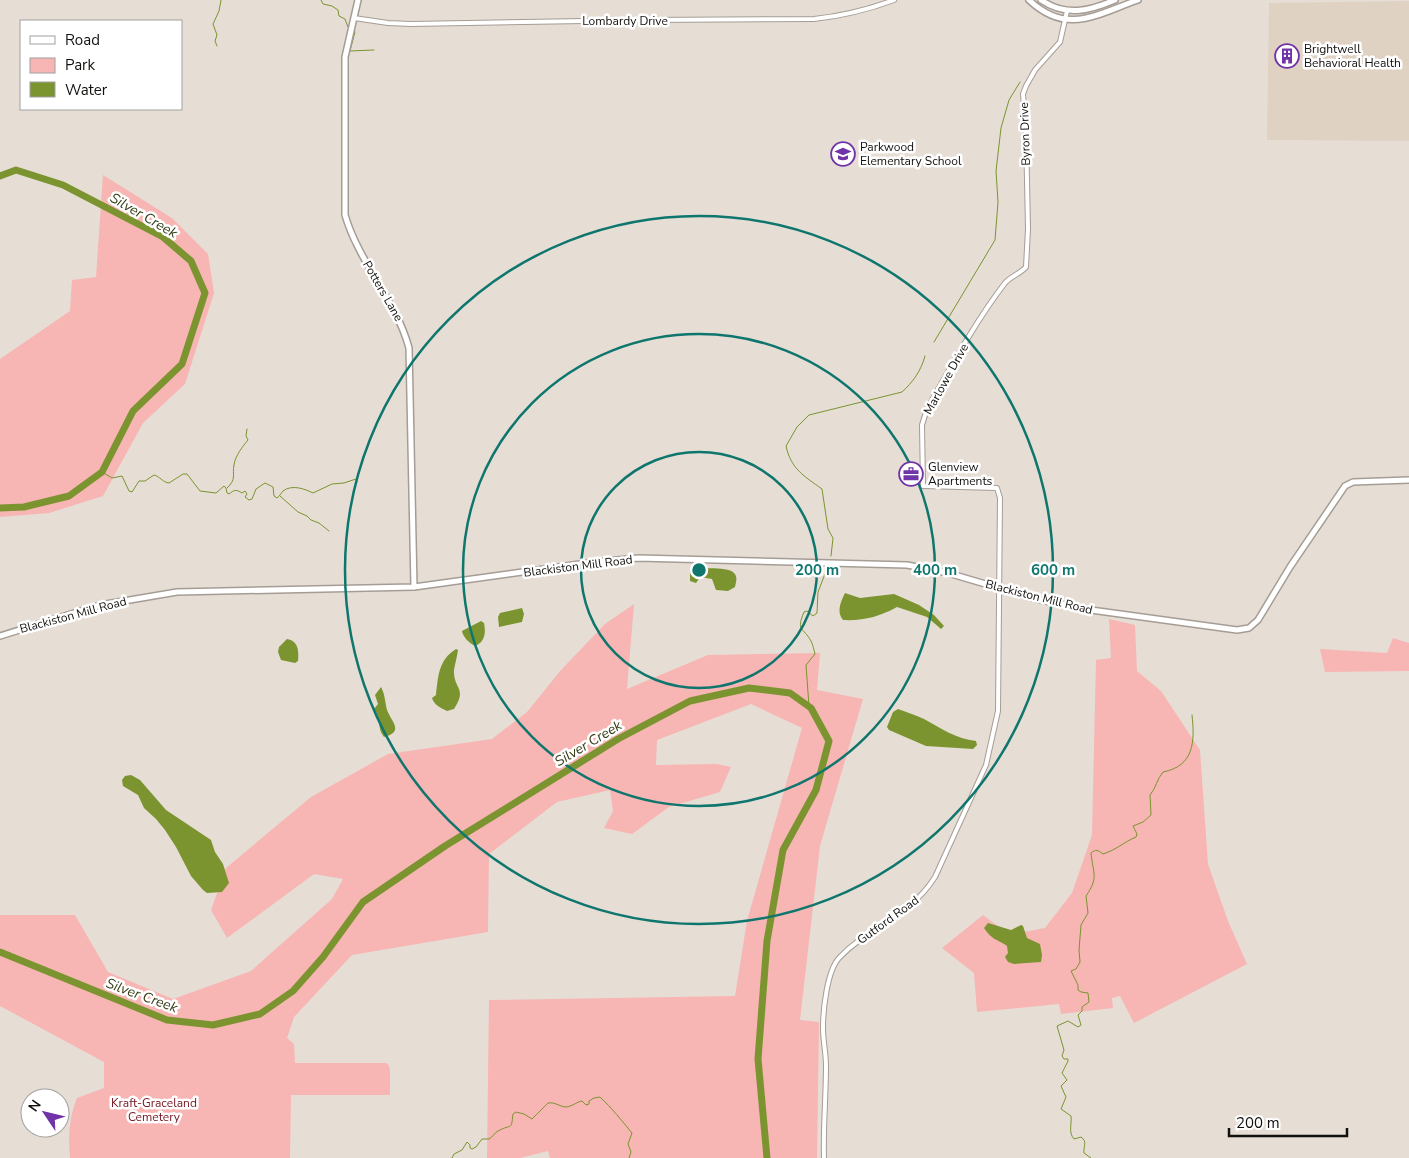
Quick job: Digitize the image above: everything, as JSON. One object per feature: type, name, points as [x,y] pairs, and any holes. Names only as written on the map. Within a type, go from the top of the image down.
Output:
[{"type":"main road","name":"Potters Lane","points":[[358,0],[345,57],[345,216],[352,236],[403,327],[409,348],[414,587]]},
{"type":"main road","points":[[1029,0],[1048,15],[1080,20],[1095,17],[1138,0]]},
{"type":"main road","points":[[1041,0],[1067,11],[1079,12],[1115,0]]},
{"type":"main road","name":"Blackiston Mill Road","points":[[0,636],[100,605],[177,592],[414,587],[587,562],[647,558],[907,565],[948,573],[1036,599],[1092,610],[1219,629],[1245,630],[1254,625],[1258,620],[1290,567],[1346,486],[1353,482],[1409,480]]},
{"type":"street","name":"Lombardy Drive","points":[[354,18],[403,24],[814,19],[860,12],[894,0]]},
{"type":"street","name":"Byron Drive","points":[[1024,269],[1026,267],[1028,229],[1026,132],[1023,94],[1035,70],[1060,42],[1067,11]]},
{"type":"street","name":"Marlowe Drive","points":[[999,588],[1000,498],[997,488],[923,486],[922,425],[927,409],[980,321],[1006,282],[1013,275],[1024,269]]},
{"type":"street","name":"Gutford Road","points":[[824,1158],[826,1065],[823,1028],[825,1002],[833,968],[837,959],[849,949],[902,913],[922,896],[935,878],[986,765],[998,710],[999,588]]},
{"type":"shaded area","points":[[1409,1],[1409,141],[1267,140],[1269,3]]},
{"type":"green space","points":[[103,175],[172,218],[208,254],[214,293],[185,384],[143,423],[103,496],[49,513],[0,517],[0,359],[70,311],[72,280],[96,277]]},
{"type":"green space","name":"Kraft-Graceland Cemetery","points":[[634,604],[627,689],[708,655],[820,653],[817,690],[863,699],[820,846],[800,1020],[819,1022],[817,1158],[550,1158],[548,1151],[520,1158],[487,1158],[489,1000],[735,996],[747,921],[802,728],[751,704],[657,740],[656,765],[717,764],[731,767],[720,792],[669,807],[632,834],[604,828],[613,811],[610,790],[557,802],[489,854],[488,932],[352,955],[294,1017],[287,1038],[294,1044],[295,1063],[388,1064],[390,1069],[390,1095],[291,1095],[290,1158],[70,1158],[70,1128],[74,1105],[77,1098],[104,1088],[104,1062],[0,1006],[0,915],[75,915],[108,972],[173,999],[251,971],[332,899],[343,879],[314,874],[227,938],[211,910],[226,868],[311,797],[388,754],[492,739],[527,712],[561,670],[605,624]]},
{"type":"green space","points":[[1109,619],[1135,625],[1137,671],[1161,691],[1200,750],[1208,864],[1228,921],[1247,964],[1134,1023],[1120,996],[1112,998],[1113,1008],[1061,1014],[1059,1004],[977,1012],[974,973],[942,948],[983,915],[999,926],[1012,931],[1018,932],[1045,928],[1072,893],[1092,835],[1096,660],[1111,658]]},
{"type":"green space","points":[[1393,638],[1409,643],[1409,671],[1325,672],[1320,649],[1387,653]]},
{"type":"water","points":[[706,568],[730,571],[736,576],[735,587],[728,591],[716,590],[712,579],[700,577],[696,583],[690,581],[690,569]]},
{"type":"water","points":[[845,593],[860,598],[894,594],[919,605],[934,615],[944,626],[941,629],[927,617],[897,607],[871,618],[843,620],[840,610]]},
{"type":"water","points":[[522,608],[524,614],[522,622],[499,627],[498,617],[500,613]]},
{"type":"water","points":[[481,621],[484,623],[484,637],[475,646],[467,640],[462,631]]},
{"type":"water","points":[[287,639],[294,642],[297,647],[298,661],[295,663],[281,660],[278,652],[279,647]]},
{"type":"water","points":[[456,649],[458,650],[454,676],[460,697],[454,709],[447,711],[436,704],[432,698],[436,695],[438,676],[442,664],[450,653]]},
{"type":"water","points":[[381,687],[387,710],[395,726],[394,732],[384,737],[374,709],[378,704],[375,695]]},
{"type":"water","points":[[898,709],[921,718],[955,736],[976,741],[977,745],[973,749],[926,746],[889,730],[887,727],[893,712]]},
{"type":"water","points":[[131,775],[140,780],[166,810],[211,840],[215,852],[223,864],[229,883],[222,892],[207,893],[191,876],[165,830],[144,808],[138,795],[123,786],[122,780],[125,776]]},
{"type":"water","points":[[988,923],[1011,930],[1021,925],[1023,926],[1027,938],[1040,944],[1041,962],[1014,964],[1008,962],[1005,957],[1008,953],[1007,946],[987,932],[984,928]]},
{"type":"waterway","points":[[217,46],[215,41],[217,35],[213,24],[219,11],[221,0]]},
{"type":"waterway","points":[[321,0],[323,4],[338,10],[339,16],[345,19],[348,27]]},
{"type":"waterway","points":[[355,32],[350,51],[374,50]]},
{"type":"waterway","points":[[934,342],[995,240],[998,202],[996,171],[1001,128],[1009,100],[1020,82]]},
{"type":"waterway","name":"Silver Creek","points":[[0,176],[16,170],[63,185],[163,237],[191,261],[205,293],[182,364],[133,411],[102,472],[69,496],[24,507],[0,508]]},
{"type":"waterway","points":[[831,556],[833,538],[828,529],[822,489],[799,471],[791,461],[786,446],[797,427],[809,415],[902,392],[916,376],[925,356]]},
{"type":"waterway","points":[[227,488],[233,479],[236,458],[248,440],[246,436],[247,429]]},
{"type":"waterway","points":[[102,472],[112,478],[122,476],[129,491],[132,492],[139,481],[145,481],[154,475],[169,483],[183,474],[187,474],[200,491],[216,493],[224,486],[229,494],[235,491],[242,493],[245,491],[247,494],[245,497],[249,500],[252,499],[256,489],[265,483],[273,487],[274,496],[277,498],[283,491],[290,488],[302,489],[313,493],[332,484],[356,479]]},
{"type":"waterway","points":[[280,496],[298,512],[319,523],[329,531]]},
{"type":"waterway","points":[[809,706],[806,665],[815,654],[811,641],[801,628],[801,623],[804,612],[807,611],[813,616],[817,613],[818,592],[825,574]]},
{"type":"waterway","name":"Silver Creek","points":[[0,952],[167,1020],[213,1025],[260,1014],[293,991],[323,957],[363,902],[445,846],[618,739],[690,701],[749,688],[790,693],[811,708],[829,741],[816,790],[783,850],[767,941],[758,1059],[767,1158]]},
{"type":"waterway","points":[[1091,1158],[1084,1153],[1085,1142],[1083,1139],[1081,1137],[1074,1139],[1072,1136],[1071,1116],[1061,1109],[1066,1097],[1061,1086],[1067,1080],[1062,1073],[1068,1059],[1064,1059],[1062,1056],[1064,1050],[1057,1026],[1068,1021],[1078,1027],[1081,1025],[1078,1015],[1082,1011],[1082,1007],[1089,1002],[1088,993],[1078,990],[1078,985],[1071,971],[1076,969],[1080,962],[1081,925],[1088,913],[1086,896],[1094,880],[1091,853],[1097,850],[1103,854],[1136,837],[1137,834],[1133,826],[1143,822],[1151,815],[1150,795],[1161,775],[1163,772],[1181,764],[1187,758],[1192,743],[1192,715]]},
{"type":"waterway","points":[[452,1158],[454,1154],[462,1150],[467,1142],[472,1149],[482,1139],[489,1139],[498,1131],[510,1126],[513,1114],[516,1112],[532,1119],[548,1103],[565,1107],[582,1101],[586,1105],[594,1098],[600,1097],[632,1133],[628,1144],[631,1152],[629,1158]]},
{"type":"place","name":"Brightwell Behavioral Health","points":[[1287,56]]},
{"type":"place","name":"Parkwood Elementary School","points":[[843,154]]},
{"type":"place","name":"Glenview Apartments","points":[[911,474]]}]
